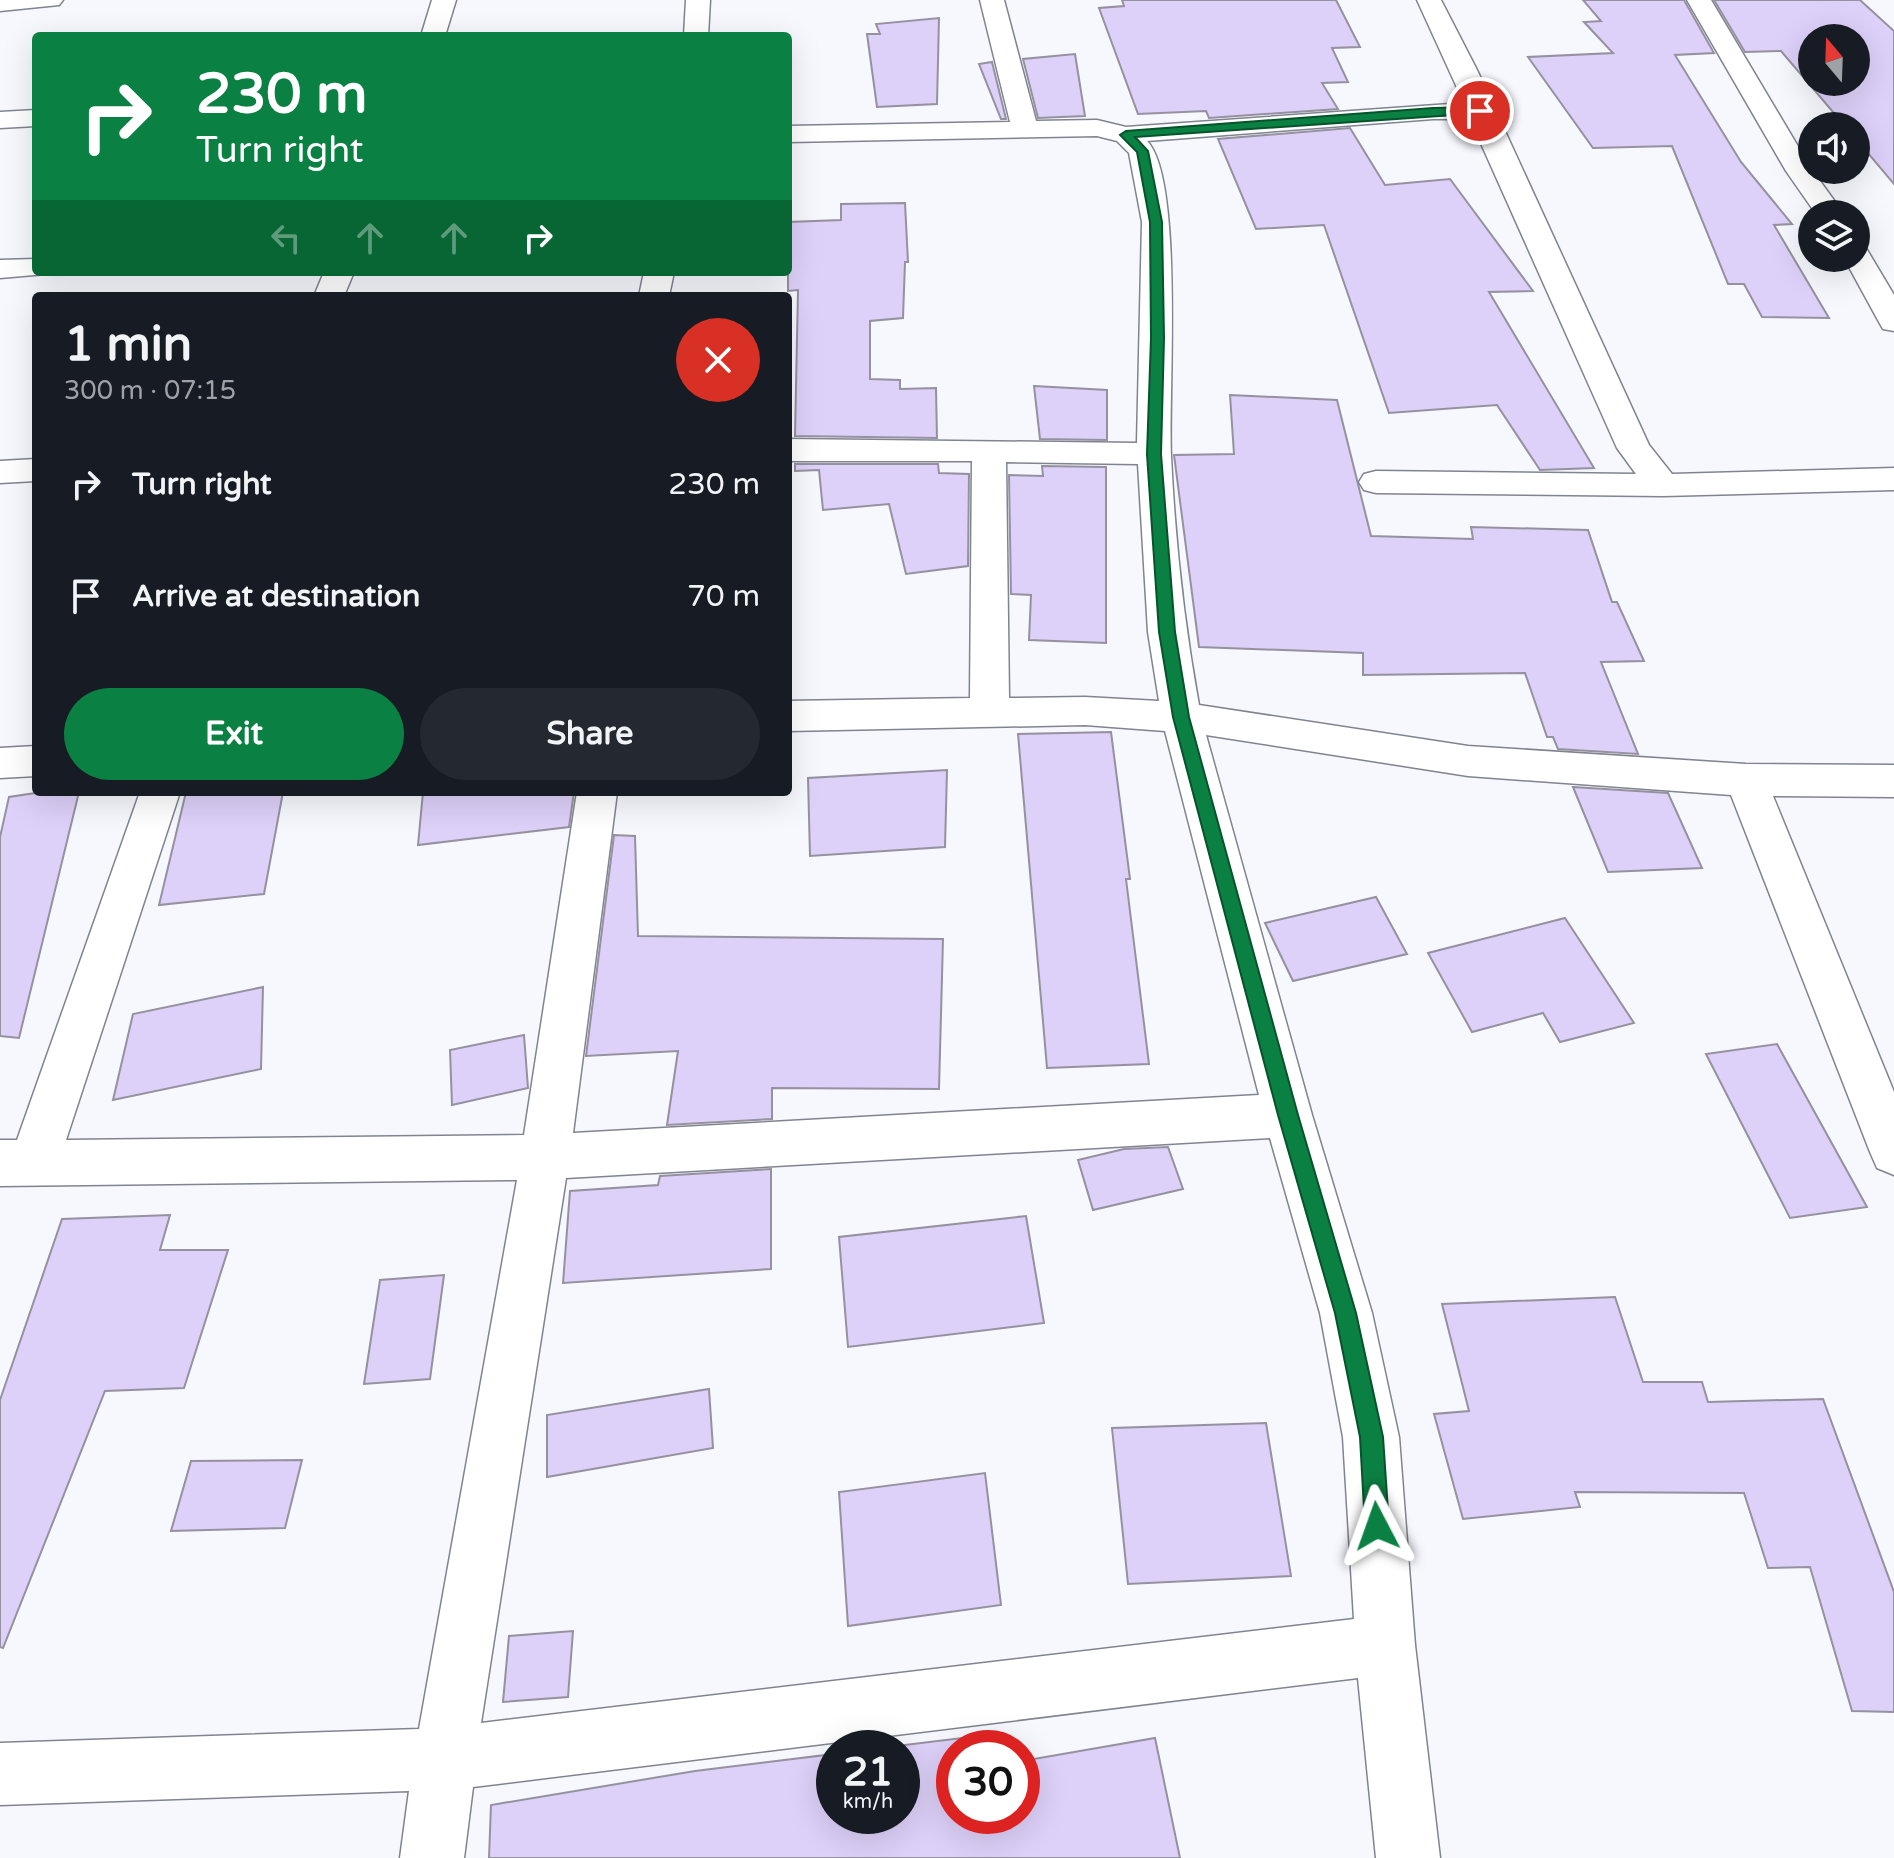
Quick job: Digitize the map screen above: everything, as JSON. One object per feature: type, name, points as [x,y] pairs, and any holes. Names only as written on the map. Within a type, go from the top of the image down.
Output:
[{"type":"street","points":[[0,4],[51,0]]},
{"type":"street","points":[[434,32],[444,0]]},
{"type":"street","points":[[696,32],[698,0]]},
{"type":"street","points":[[992,0],[1025,128]]},
{"type":"street","points":[[1429,0],[1464,70],[1634,448],[1663,485]]},
{"type":"street","points":[[1699,0],[1820,200]]},
{"type":"street","points":[[792,134],[1097,128],[1126,135],[1433,111],[1480,111]]},
{"type":"street","points":[[0,120],[32,118]]},
{"type":"street","points":[[1126,135],[1142,151],[1156,222],[1154,454],[1167,632],[1181,717],[1288,1115],[1346,1313],[1371,1437],[1385,1645],[1408,1858]]},
{"type":"street","points":[[0,269],[32,268]]},
{"type":"street","points":[[1866,272],[1894,322]]},
{"type":"street","points":[[792,450],[1154,454]]},
{"type":"street","points":[[989,451],[990,712]]},
{"type":"street","points":[[0,472],[32,470]]},
{"type":"street","points":[[1376,482],[1663,485],[1894,479]]},
{"type":"street","points":[[792,716],[920,711],[1085,711],[1181,717],[1468,761],[1746,780],[1894,781]]},
{"type":"street","points":[[0,763],[32,761]]},
{"type":"street","points":[[1746,780],[1894,1152]]},
{"type":"street","points":[[158,796],[17,1162],[546,1157],[1288,1115]]},
{"type":"street","points":[[432,1858],[444,1759],[495,1445],[546,1157],[596,796]]},
{"type":"street","points":[[0,1774],[444,1759],[1385,1645]]},
{"type":"building","points":[[1122,0],[1336,0],[1360,47],[1332,48],[1348,82],[1322,83],[1338,109],[1209,118],[1206,111],[1138,114],[1099,8],[1124,6]]},
{"type":"building","points":[[1583,0],[1684,0],[1714,53],[1675,55],[1741,162],[1792,224],[1774,225],[1798,266],[1798,272],[1802,272],[1829,318],[1762,317],[1744,284],[1728,284],[1672,146],[1593,148],[1528,57],[1613,53],[1584,22],[1601,21]]},
{"type":"building","points":[[1714,0],[1860,0],[1894,31],[1894,184],[1870,156],[1870,112],[1833,112],[1819,96],[1870,96],[1870,24],[1798,24],[1798,71],[1781,51],[1745,52]]},
{"type":"building","points":[[939,18],[937,104],[877,107],[867,34],[880,34],[876,24]]},
{"type":"building","points":[[1075,54],[1085,116],[1038,118],[1023,59]]},
{"type":"building","points":[[992,62],[1006,119],[1001,119],[979,64]]},
{"type":"building","points":[[1350,128],[1385,185],[1450,179],[1533,291],[1489,292],[1594,468],[1540,470],[1497,405],[1389,413],[1324,225],[1256,229],[1218,139]]},
{"type":"building","points":[[905,203],[908,262],[905,262],[903,318],[870,321],[870,379],[900,380],[900,389],[936,388],[937,438],[795,436],[798,290],[788,291],[788,276],[792,276],[792,222],[841,220],[841,204]]},
{"type":"building","points":[[1034,386],[1107,390],[1107,440],[1040,439]]},
{"type":"building","points":[[1230,395],[1337,400],[1371,536],[1473,539],[1471,527],[1588,530],[1612,602],[1617,602],[1644,661],[1601,662],[1638,754],[1558,749],[1553,737],[1547,737],[1525,673],[1363,675],[1363,653],[1199,647],[1174,455],[1234,454]]},
{"type":"building","points":[[795,464],[938,464],[939,473],[969,474],[968,566],[906,574],[889,504],[823,510],[819,470],[795,471]]},
{"type":"building","points":[[1042,466],[1106,467],[1106,643],[1029,640],[1031,595],[1011,594],[1009,475],[1043,476]]},
{"type":"building","points":[[1111,732],[1149,1064],[1047,1068],[1018,734]]},
{"type":"building","points":[[947,770],[945,847],[810,856],[808,778]]},
{"type":"building","points":[[1573,787],[1668,793],[1702,868],[1608,872]]},
{"type":"building","points":[[32,794],[32,796],[78,796],[19,1038],[0,1036],[0,837],[9,797]]},
{"type":"building","points":[[185,796],[282,796],[264,894],[159,905]]},
{"type":"building","points":[[423,796],[573,796],[569,827],[418,845]]},
{"type":"building","points":[[614,835],[635,836],[638,936],[943,939],[939,1089],[772,1088],[772,1119],[667,1125],[678,1051],[586,1056]]},
{"type":"building","points":[[1376,897],[1407,954],[1293,981],[1265,923]]},
{"type":"building","points":[[1565,918],[1634,1023],[1560,1042],[1543,1013],[1472,1032],[1428,953]]},
{"type":"building","points":[[263,987],[261,1069],[113,1100],[133,1014]]},
{"type":"building","points":[[524,1035],[528,1088],[452,1105],[450,1050]]},
{"type":"building","points":[[1777,1044],[1867,1207],[1790,1218],[1706,1054]]},
{"type":"building","points":[[1168,1147],[1183,1189],[1093,1210],[1078,1160],[1124,1149]]},
{"type":"building","points":[[771,1169],[771,1269],[563,1283],[570,1191],[658,1185],[660,1176]]},
{"type":"building","points":[[170,1215],[160,1250],[228,1250],[184,1388],[105,1391],[3,1648],[0,1647],[0,1400],[62,1219]]},
{"type":"building","points":[[1026,1216],[1044,1323],[848,1347],[839,1237]]},
{"type":"building","points":[[444,1275],[430,1379],[364,1384],[380,1280]]},
{"type":"building","points":[[1615,1297],[1643,1382],[1702,1382],[1708,1402],[1823,1399],[1894,1592],[1894,1712],[1852,1711],[1810,1567],[1768,1568],[1744,1493],[1575,1492],[1580,1507],[1463,1519],[1434,1414],[1469,1411],[1442,1304]]},
{"type":"building","points":[[709,1389],[713,1448],[547,1477],[547,1415]]},
{"type":"building","points":[[1266,1423],[1291,1576],[1128,1584],[1112,1428]]},
{"type":"building","points":[[302,1460],[285,1528],[171,1531],[191,1461]]},
{"type":"building","points":[[985,1473],[1001,1605],[848,1626],[839,1492]]},
{"type":"building","points":[[573,1631],[568,1697],[503,1702],[509,1636]]},
{"type":"building","points":[[1155,1738],[1180,1858],[489,1858],[491,1805],[695,1771],[816,1756],[816,1834],[920,1834],[920,1743],[936,1741],[936,1834],[1040,1834],[1040,1758]]},
{"type":"route","points":[[1377,1526],[1371,1437],[1346,1313],[1288,1115],[1181,717],[1167,632],[1154,454],[1156,222],[1142,151],[1126,135],[1433,111],[1480,111]]}]
